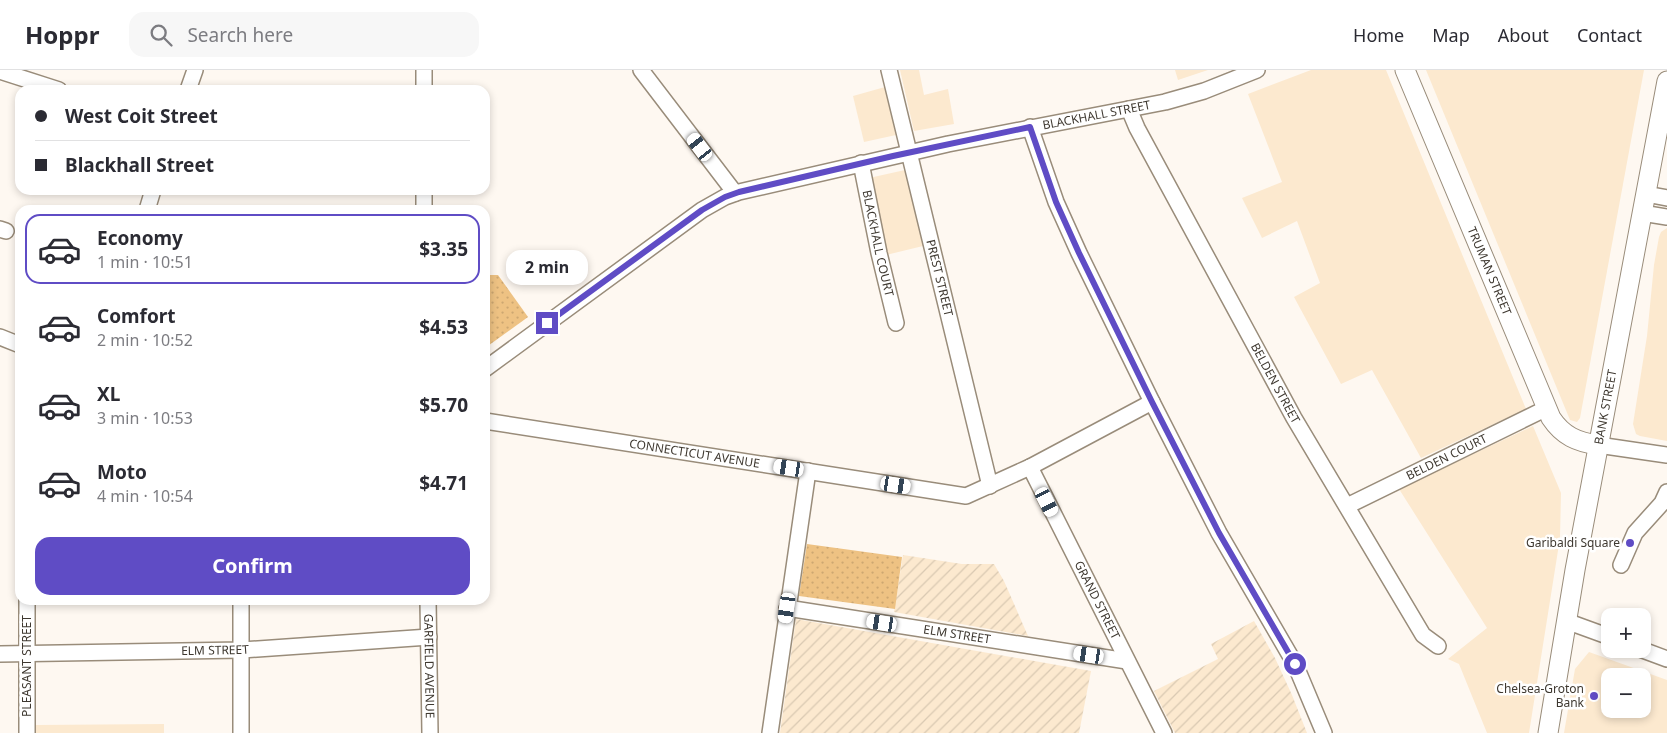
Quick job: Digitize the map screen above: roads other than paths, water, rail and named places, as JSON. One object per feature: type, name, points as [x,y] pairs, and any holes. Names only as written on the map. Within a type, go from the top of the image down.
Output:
[{"type":"main road","name":"TRUMAN STREET","points":[[1405,70],[1546,408],[1557,427],[1564,434],[1581,442],[1598,445]]},
{"type":"main road","name":"BANK STREET","points":[[1548,733],[1598,445],[1667,81]]},
{"type":"street","points":[[190,85],[194,70]]},
{"type":"street","points":[[424,70],[424,85]]},
{"type":"street","points":[[641,70],[735,193]]},
{"type":"street","name":"PREST STREET","points":[[889,70],[990,486]]},
{"type":"street","name":"BLACKHALL STREET","points":[[490,365],[702,210],[735,193],[909,152],[1186,97],[1257,70]]},
{"type":"street","points":[[0,72],[43,85]]},
{"type":"street","name":"BELDEN STREET","points":[[1129,109],[1137,128],[1294,418],[1423,634],[1438,646]]},
{"type":"street","points":[[1030,127],[1056,202],[1079,253],[1219,533],[1295,664],[1324,733]]},
{"type":"street","name":"BLACKHALL COURT","points":[[861,163],[896,324]]},
{"type":"street","points":[[1646,194],[1667,198]]},
{"type":"street","points":[[1642,212],[1667,217]]},
{"type":"street","points":[[0,337],[15,343]]},
{"type":"street","name":"CONNECTICUT AVENUE","points":[[490,422],[966,496],[1030,467],[1152,402]]},
{"type":"street","name":"BELDEN COURT","points":[[1347,506],[1546,408]]},
{"type":"street","points":[[1598,445],[1667,455]]},
{"type":"street","name":"GRAND STREET","points":[[1030,467],[1164,733]]},
{"type":"street","points":[[770,733],[808,471]]},
{"type":"street","points":[[1621,565],[1635,534],[1662,503],[1667,492]]},
{"type":"street","name":"PLEASANT STREET","points":[[27,605],[27,733]]},
{"type":"street","points":[[241,605],[241,733]]},
{"type":"street","name":"GARFIELD AVENUE","points":[[428,605],[430,733]]},
{"type":"street","name":"ELM STREET","points":[[787,608],[1127,661]]},
{"type":"street","points":[[1566,621],[1601,634]]},
{"type":"street","name":"ELM STREET","points":[[0,654],[242,650],[429,636]]},
{"type":"street","points":[[1651,653],[1667,659]]},
{"type":"place","name":"Garibaldi Square","points":[[1630,543]]},
{"type":"place","name":"Chelsea-Groton Bank","points":[[1594,696]]}]
